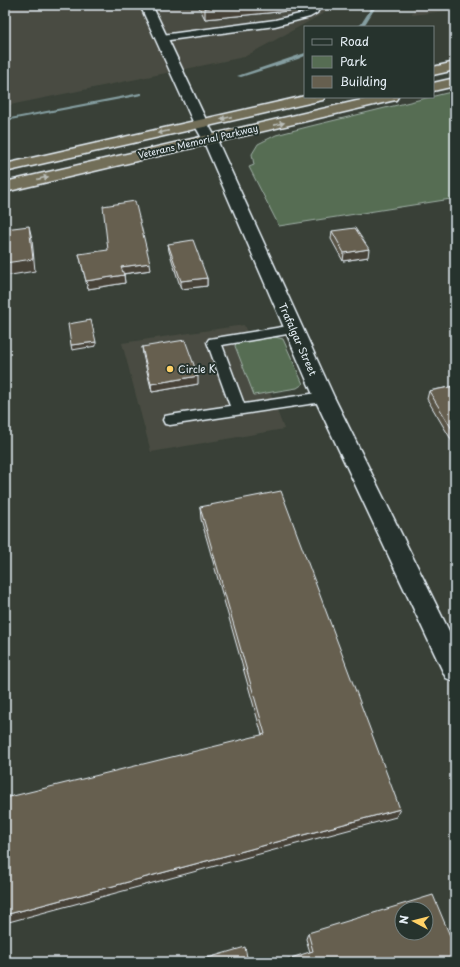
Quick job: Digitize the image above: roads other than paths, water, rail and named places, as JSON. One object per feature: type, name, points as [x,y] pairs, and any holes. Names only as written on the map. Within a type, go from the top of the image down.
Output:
[{"type":"highway","points":[[434,71],[455,66]]},
{"type":"highway","points":[[434,87],[455,82]]},
{"type":"highway","name":"Veterans Memorial Parkway","points":[[5,187],[205,132],[315,98]]},
{"type":"highway","name":"Veterans Memorial Parkway","points":[[5,168],[387,98]]},
{"type":"main road","name":"Trafalgar Street","points":[[146,5],[205,132],[324,397],[455,670]]},
{"type":"lane","points":[[162,38],[275,23],[304,16],[314,11],[317,5]]},
{"type":"lane","points":[[239,410],[214,342],[294,329]]},
{"type":"lane","points":[[170,420],[324,397]]},
{"type":"waterway","points":[[361,26],[375,5]]},
{"type":"waterway","points":[[239,76],[304,54]]},
{"type":"waterway","points":[[5,120],[140,94]]},
{"type":"place","name":"Circle K","points":[[170,369]]}]
